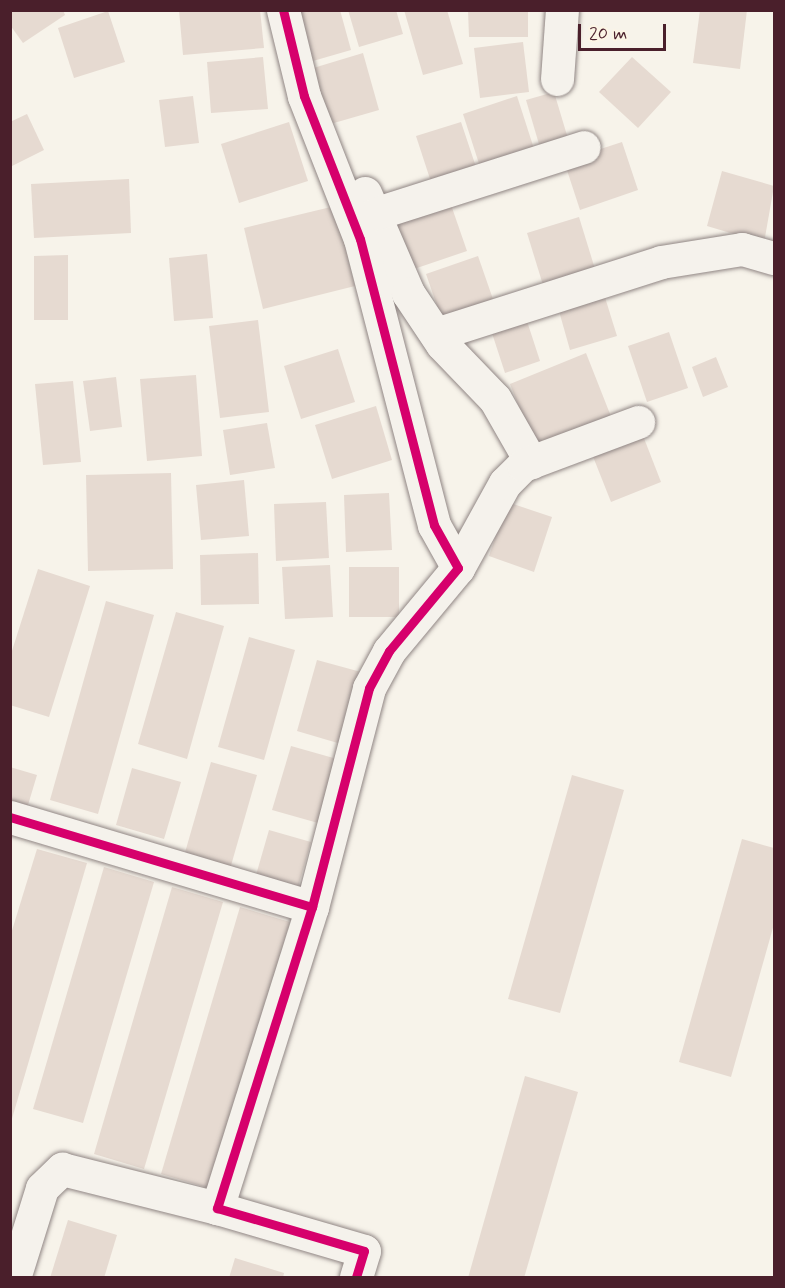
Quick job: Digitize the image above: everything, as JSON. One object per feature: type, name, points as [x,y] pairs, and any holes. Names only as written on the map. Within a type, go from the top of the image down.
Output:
[{"type":"street","points":[[283,10],[304,96],[360,239],[434,525],[458,568]]},
{"type":"street","points":[[557,79],[562,10]]},
{"type":"street","points":[[321,140],[349,157],[408,293],[436,334],[495,399],[531,462]]},
{"type":"street","points":[[374,214],[584,147]]},
{"type":"street","points":[[436,334],[661,262],[742,249],[774,258]]},
{"type":"street","points":[[217,1208],[312,907],[369,688],[389,651],[458,568],[505,483],[531,462],[638,422]]},
{"type":"street","points":[[10,817],[312,907]]},
{"type":"street","points":[[14,1278],[42,1188],[62,1169],[217,1208],[364,1251],[356,1278]]},
{"type":"building","points":[[10,10],[63,10],[65,15],[23,43],[10,25]]},
{"type":"building","points":[[179,10],[260,10],[264,48],[183,55]]},
{"type":"building","points":[[291,10],[340,10],[351,50],[306,63]]},
{"type":"building","points":[[348,10],[396,10],[403,34],[359,47]]},
{"type":"building","points":[[404,10],[447,10],[463,64],[423,75]]},
{"type":"building","points":[[468,10],[528,10],[528,37],[469,37]]},
{"type":"building","points":[[700,10],[747,10],[740,69],[693,63]]},
{"type":"building","points":[[108,11],[125,62],[74,78],[58,28]]},
{"type":"building","points":[[523,42],[529,92],[480,98],[474,48]]},
{"type":"building","points":[[363,53],[379,110],[327,125],[310,69]]},
{"type":"building","points":[[263,57],[268,109],[211,113],[207,62]]},
{"type":"building","points":[[632,57],[671,92],[638,128],[599,92]]},
{"type":"building","points":[[554,92],[569,142],[541,151],[526,100]]},
{"type":"building","points":[[193,96],[199,143],[165,147],[159,100]]},
{"type":"building","points":[[517,96],[536,155],[482,173],[463,114]]},
{"type":"building","points":[[27,114],[44,150],[10,167],[10,122]]},
{"type":"building","points":[[289,122],[308,181],[239,203],[221,144]]},
{"type":"building","points":[[461,122],[477,170],[432,185],[416,136]]},
{"type":"building","points":[[622,142],[638,190],[580,210],[564,161]]},
{"type":"building","points":[[722,171],[774,186],[764,243],[707,226]]},
{"type":"building","points":[[129,179],[131,233],[34,238],[31,184]]},
{"type":"building","points":[[449,199],[467,251],[411,270],[393,218]]},
{"type":"building","points":[[335,206],[355,286],[263,309],[244,228]]},
{"type":"building","points":[[579,217],[595,269],[543,285],[527,233]]},
{"type":"building","points":[[207,254],[213,318],[174,321],[169,258]]},
{"type":"building","points":[[68,255],[68,320],[34,320],[34,256]]},
{"type":"building","points":[[478,256],[495,305],[443,323],[426,274]]},
{"type":"building","points":[[603,291],[617,336],[570,350],[557,304]]},
{"type":"building","points":[[525,315],[540,361],[505,373],[490,327]]},
{"type":"building","points":[[258,320],[269,412],[220,418],[209,326]]},
{"type":"building","points":[[669,332],[688,388],[647,402],[628,346]]},
{"type":"building","points":[[338,349],[355,402],[301,419],[284,366]]},
{"type":"building","points":[[586,353],[612,419],[536,450],[510,384]]},
{"type":"building","points":[[716,357],[728,387],[703,397],[692,367]]},
{"type":"building","points":[[196,375],[202,456],[147,461],[140,379]]},
{"type":"building","points":[[116,377],[122,427],[90,431],[83,381]]},
{"type":"building","points":[[73,381],[81,462],[43,465],[35,384]]},
{"type":"building","points":[[376,406],[392,460],[332,479],[315,425]]},
{"type":"building","points":[[267,423],[275,468],[230,475],[223,430]]},
{"type":"building","points":[[640,428],[661,482],[611,502],[590,449]]},
{"type":"building","points":[[171,473],[173,569],[88,571],[86,475]]},
{"type":"building","points":[[244,480],[249,536],[201,540],[196,485]]},
{"type":"building","points":[[389,493],[392,550],[346,552],[344,495]]},
{"type":"building","points":[[326,502],[329,558],[276,561],[274,504]]},
{"type":"building","points":[[507,502],[552,517],[534,572],[489,556]]},
{"type":"building","points":[[258,553],[259,604],[201,605],[200,555]]},
{"type":"building","points":[[330,565],[333,617],[285,619],[282,567]]},
{"type":"building","points":[[349,567],[399,567],[399,617],[349,617]]},
{"type":"building","points":[[38,569],[90,586],[49,717],[10,705],[10,657]]},
{"type":"building","points":[[106,601],[154,615],[98,814],[50,800]]},
{"type":"building","points":[[176,612],[224,626],[187,759],[138,744]]},
{"type":"building","points":[[249,637],[295,650],[264,760],[218,747]]},
{"type":"building","points":[[317,660],[361,672],[341,744],[297,731]]},
{"type":"building","points":[[291,746],[337,759],[318,823],[272,810]]},
{"type":"building","points":[[211,762],[257,775],[228,876],[182,863]]},
{"type":"building","points":[[10,767],[37,775],[25,815],[10,810]]},
{"type":"building","points":[[132,768],[181,782],[164,839],[116,825]]},
{"type":"building","points":[[572,775],[624,790],[560,1013],[508,999]]},
{"type":"building","points":[[269,830],[311,842],[296,894],[254,882]]},
{"type":"building","points":[[742,839],[774,848],[774,924],[731,1077],[679,1062]]},
{"type":"building","points":[[37,849],[87,863],[11,1122],[10,937]]},
{"type":"building","points":[[104,867],[154,882],[83,1123],[33,1109]]},
{"type":"building","points":[[172,887],[223,902],[144,1169],[94,1154]]},
{"type":"building","points":[[240,907],[290,922],[212,1189],[161,1174]]},
{"type":"building","points":[[525,1076],[578,1092],[524,1278],[468,1278]]},
{"type":"building","points":[[68,1220],[117,1235],[104,1278],[50,1278]]},
{"type":"building","points":[[235,1258],[284,1273],[283,1278],[229,1278]]},
{"type":"cycle path","points":[[10,817],[312,907],[369,688],[389,651],[458,568],[434,525],[360,239],[304,96],[283,10]]},
{"type":"cycle path","points":[[312,907],[217,1208],[364,1251],[356,1278]]}]
